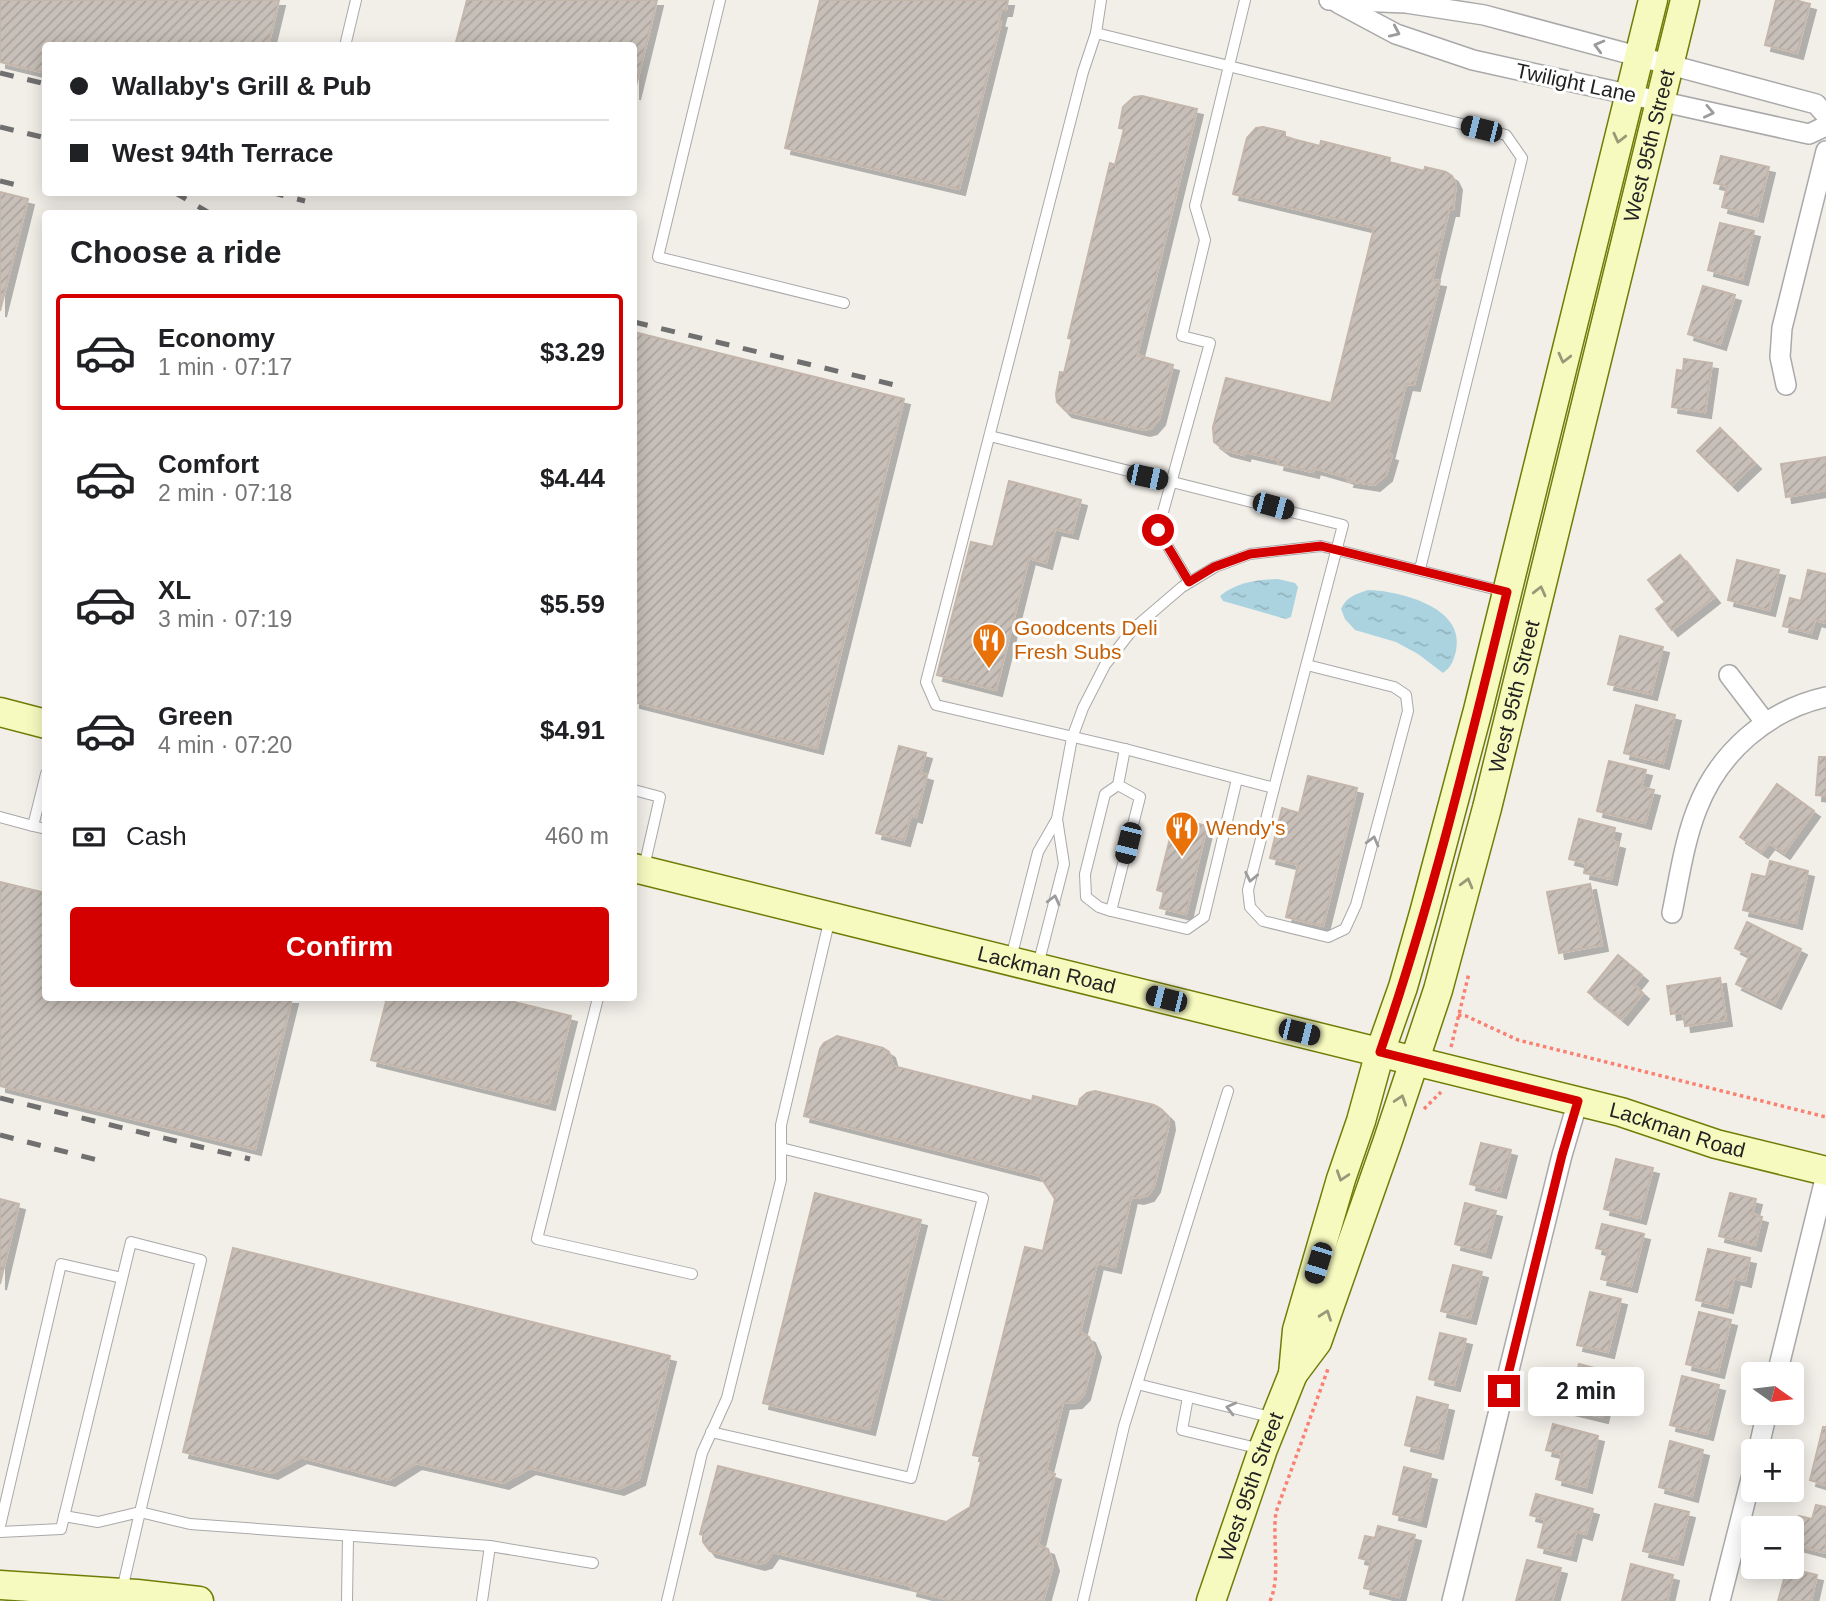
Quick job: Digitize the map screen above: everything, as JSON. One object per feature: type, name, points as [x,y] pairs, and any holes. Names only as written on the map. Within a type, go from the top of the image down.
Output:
[{"type":"main road","name":"West 95th Street","points":[[1293,1374],[1297,1330],[1424,913],[1507,592],[1653,0]]},
{"type":"main road","name":"West 95th Street","points":[[1211,1601],[1262,1449],[1293,1374],[1317,1342],[1437,990],[1487,808],[1685,0]]},
{"type":"main road","points":[[0,712],[42,723]]},
{"type":"main road","name":"Lackman Road","points":[[638,869],[1621,1112],[1716,1144],[1826,1173]]},
{"type":"main road","points":[[0,1585],[199,1601]]},
{"type":"street","name":"Twilight Lane","points":[[1331,1],[1406,3],[1484,15],[1816,104],[1826,115]]},
{"type":"street","name":"Twilight Lane","points":[[1331,1],[1396,34],[1473,60],[1810,134],[1826,126]]},
{"type":"street","points":[[1786,385],[1780,358],[1782,328],[1826,150]]},
{"type":"street","points":[[1729,676],[1765,722]]},
{"type":"street","points":[[1672,913],[1689,835],[1698,807],[1714,777],[1732,752],[1765,722],[1790,708],[1826,697]]},
{"type":"street","points":[[1452,1601],[1562,1155],[1578,1101]]},
{"type":"street","points":[[1780,1362],[1826,1173]]},
{"type":"street","points":[[1720,1601],[1745,1502]]},
{"type":"lane","points":[[346,42],[356,0]]},
{"type":"lane","points":[[720,0],[658,257],[844,303]]},
{"type":"lane","points":[[1101,0],[1096,33],[1083,72],[926,682],[936,705],[1125,749],[1274,788]]},
{"type":"lane","points":[[1189,582],[1158,530],[1210,342],[1182,336],[1205,240],[1195,206],[1245,0]]},
{"type":"lane","points":[[1096,33],[1506,135],[1522,158],[1420,569]]},
{"type":"lane","points":[[990,436],[1343,525],[1248,890],[1250,907],[1263,921],[1328,937],[1345,929],[1356,905],[1408,711],[1406,695],[1394,687],[1307,665]]},
{"type":"lane","points":[[1038,967],[1063,864],[1057,819],[1072,738],[1083,708],[1105,665],[1133,629],[1189,582],[1214,567],[1250,554],[1321,546],[1507,592]]},
{"type":"lane","points":[[1125,749],[1118,785],[1105,794],[1085,874],[1086,897],[1099,907],[1111,911],[1187,929],[1203,917],[1237,779]]},
{"type":"lane","points":[[1111,911],[1140,797],[1118,785]]},
{"type":"lane","points":[[33,825],[42,790]]},
{"type":"lane","points":[[637,791],[660,797],[638,869]]},
{"type":"lane","points":[[0,817],[42,828]]},
{"type":"lane","points":[[1011,960],[1038,852],[1057,819]]},
{"type":"lane","points":[[667,1601],[702,1453],[727,1398],[781,1180],[781,1125],[830,917]]},
{"type":"lane","points":[[597,1001],[537,1238],[692,1274]]},
{"type":"lane","points":[[1083,1601],[1124,1426],[1228,1091]]},
{"type":"lane","points":[[712,1432],[911,1478],[983,1198],[781,1148]]},
{"type":"lane","points":[[121,1593],[201,1260],[131,1242],[61,1530],[0,1529],[61,1264],[122,1278]]},
{"type":"lane","points":[[1137,1384],[1275,1418]]},
{"type":"lane","points":[[1188,1397],[1182,1430],[1262,1449]]},
{"type":"lane","points":[[64,1516],[99,1522],[140,1512],[190,1524],[490,1546],[593,1563]]},
{"type":"lane","points":[[347,1601],[348,1537]]},
{"type":"lane","points":[[482,1601],[490,1546]]},
{"type":"path","points":[[1459,1015],[1518,1040],[1826,1117]]},
{"type":"water","points":[[1278,579],[1295,583],[1298,587],[1291,617],[1286,619],[1223,601],[1220,596],[1247,583]]},
{"type":"water","points":[[1368,590],[1413,598],[1428,604],[1451,623],[1456,636],[1456,651],[1453,661],[1443,673],[1396,642],[1355,630],[1345,619],[1341,609],[1343,605]]},
{"type":"building","points":[[0,0],[279,0],[269,42],[42,42],[42,72],[0,62]]},
{"type":"building","points":[[467,0],[657,0],[637,82],[637,42],[456,42]]},
{"type":"building","points":[[820,0],[1008,0],[1006,10],[1001,10],[998,21],[1001,22],[959,189],[785,148]]},
{"type":"building","points":[[1776,0],[1795,0],[1810,4],[1797,53],[1765,45]]},
{"type":"building","points":[[1142,96],[1197,109],[1137,355],[1173,365],[1159,419],[1151,428],[1144,430],[1066,411],[1057,402],[1056,394],[1060,372],[1064,373],[1072,339],[1068,338],[1110,163],[1115,165],[1124,129],[1119,128],[1123,107],[1134,97]]},
{"type":"building","points":[[1256,128],[1285,132],[1285,137],[1320,146],[1321,141],[1390,158],[1389,162],[1424,171],[1425,167],[1446,172],[1456,184],[1453,210],[1449,210],[1432,280],[1440,281],[1414,385],[1406,384],[1388,454],[1392,455],[1386,475],[1374,485],[1348,481],[1349,478],[1314,468],[1313,472],[1278,464],[1279,460],[1225,450],[1214,442],[1213,427],[1226,378],[1331,403],[1374,228],[1233,194],[1247,138]]},
{"type":"building","points":[[1721,156],[1769,167],[1757,216],[1722,207],[1727,186],[1714,183]]},
{"type":"building","points":[[0,192],[28,199],[0,311]]},
{"type":"building","points":[[1720,223],[1754,231],[1742,279],[1708,270]]},
{"type":"building","points":[[1703,286],[1735,295],[1720,344],[1688,334]]},
{"type":"building","points":[[637,333],[904,399],[817,748],[637,703]]},
{"type":"building","points":[[1684,359],[1712,363],[1705,412],[1672,407],[1677,370],[1683,371]]},
{"type":"building","points":[[1720,428],[1755,463],[1732,485],[1697,451]]},
{"type":"building","points":[[1826,457],[1826,490],[1786,497],[1781,464]]},
{"type":"building","points":[[1009,481],[1081,500],[1072,533],[1055,529],[1046,563],[1029,558],[996,690],[937,675],[971,542],[993,547]]},
{"type":"building","points":[[1680,555],[1714,597],[1672,630],[1656,609],[1665,602],[1648,580]]},
{"type":"building","points":[[1737,560],[1779,570],[1769,610],[1728,600]]},
{"type":"building","points":[[1808,570],[1826,574],[1826,623],[1815,620],[1811,633],[1783,626],[1790,598],[1801,601]]},
{"type":"building","points":[[1620,636],[1663,647],[1651,694],[1608,684]]},
{"type":"building","points":[[1636,705],[1675,715],[1663,763],[1624,753]]},
{"type":"building","points":[[899,746],[926,753],[920,773],[927,775],[916,817],[911,815],[904,840],[876,833]]},
{"type":"building","points":[[1819,757],[1826,757],[1826,796],[1816,795]]},
{"type":"building","points":[[1609,761],[1646,770],[1641,787],[1654,790],[1645,823],[1597,811]]},
{"type":"building","points":[[1308,776],[1357,788],[1323,926],[1286,917],[1298,865],[1270,858],[1282,808],[1299,813]]},
{"type":"building","points":[[1777,784],[1814,811],[1784,853],[1769,843],[1762,852],[1740,837]]},
{"type":"building","name":"Wendy's","points":[[1175,818],[1207,826],[1186,914],[1160,908],[1164,892],[1157,890]]},
{"type":"building","points":[[1579,819],[1615,828],[1612,841],[1619,843],[1611,879],[1584,873],[1586,863],[1569,859]]},
{"type":"building","points":[[1770,861],[1808,871],[1796,923],[1743,910],[1752,874],[1766,877]]},
{"type":"building","points":[[0,882],[42,892],[42,1001],[291,1001],[255,1149],[0,1086]]},
{"type":"building","points":[[1590,884],[1602,945],[1559,953],[1547,892]]},
{"type":"building","points":[[1747,922],[1801,949],[1775,1003],[1736,984],[1750,955],[1735,948]]},
{"type":"building","points":[[1618,955],[1642,975],[1634,985],[1643,993],[1622,1019],[1588,992]]},
{"type":"building","points":[[1720,978],[1726,1020],[1685,1026],[1683,1012],[1671,1014],[1667,986]]},
{"type":"building","points":[[386,1001],[510,1001],[571,1016],[549,1104],[371,1060]]},
{"type":"building","points":[[837,1036],[883,1048],[889,1052],[893,1066],[1032,1101],[1033,1096],[1078,1107],[1080,1099],[1095,1091],[1154,1105],[1168,1116],[1169,1124],[1154,1186],[1148,1195],[1131,1197],[1115,1267],[1097,1263],[1080,1332],[1089,1337],[1095,1351],[1084,1394],[1076,1402],[1063,1403],[1046,1471],[1055,1474],[1038,1545],[1048,1549],[1053,1565],[1043,1601],[946,1601],[911,1590],[912,1586],[773,1552],[766,1562],[759,1564],[710,1551],[700,1534],[718,1466],[946,1522],[970,1507],[982,1457],[973,1455],[1025,1247],[1043,1251],[1055,1199],[1040,1176],[804,1116],[820,1049],[824,1043]]},
{"type":"building","points":[[1481,1143],[1511,1150],[1500,1192],[1470,1184]]},
{"type":"building","points":[[1616,1159],[1653,1168],[1640,1218],[1604,1209]]},
{"type":"building","points":[[815,1193],[921,1220],[869,1429],[763,1403]]},
{"type":"building","points":[[1730,1193],[1756,1199],[1752,1214],[1762,1217],[1755,1245],[1719,1236]]},
{"type":"building","points":[[0,1199],[19,1204],[0,1284]]},
{"type":"building","points":[[1465,1203],[1496,1211],[1485,1252],[1455,1244]]},
{"type":"building","points":[[1602,1224],[1644,1234],[1631,1286],[1601,1279],[1608,1251],[1596,1248]]},
{"type":"building","points":[[233,1248],[670,1356],[639,1479],[618,1489],[530,1468],[503,1483],[416,1463],[389,1480],[301,1457],[272,1473],[183,1452]]},
{"type":"building","points":[[1708,1249],[1750,1258],[1745,1281],[1734,1278],[1727,1307],[1696,1300]]},
{"type":"building","points":[[1453,1265],[1482,1272],[1470,1318],[1441,1311]]},
{"type":"building","points":[[1590,1292],[1621,1299],[1608,1352],[1577,1345]]},
{"type":"building","points":[[1699,1312],[1731,1320],[1718,1372],[1686,1364]]},
{"type":"building","points":[[1440,1333],[1466,1339],[1454,1385],[1429,1379]]},
{"type":"building","points":[[1579,1364],[1602,1370],[1598,1385],[1609,1388],[1602,1417],[1556,1406],[1562,1380],[1574,1383]]},
{"type":"building","points":[[1682,1376],[1719,1385],[1707,1434],[1670,1425]]},
{"type":"building","points":[[1417,1397],[1448,1405],[1437,1453],[1405,1445]]},
{"type":"building","points":[[1553,1424],[1598,1436],[1586,1487],[1556,1479],[1562,1454],[1546,1450]]},
{"type":"building","points":[[1823,1427],[1826,1427],[1826,1485],[1810,1480]]},
{"type":"building","points":[[1670,1441],[1703,1450],[1692,1496],[1659,1487]]},
{"type":"building","points":[[1404,1467],[1431,1474],[1420,1521],[1393,1514]]},
{"type":"building","points":[[1536,1494],[1593,1509],[1586,1534],[1576,1531],[1570,1555],[1538,1547],[1545,1519],[1530,1515]]},
{"type":"building","points":[[1655,1504],[1689,1512],[1677,1559],[1643,1551]]},
{"type":"building","points":[[1816,1505],[1826,1507],[1826,1553],[1804,1547],[1804,1517],[1812,1519]]},
{"type":"building","points":[[1378,1526],[1415,1535],[1399,1597],[1364,1588],[1371,1561],[1359,1558],[1365,1536],[1375,1538]]},
{"type":"building","points":[[1527,1560],[1561,1568],[1552,1601],[1516,1601]]},
{"type":"building","points":[[1631,1564],[1673,1575],[1667,1601],[1622,1601]]},
{"type":"building","points":[[1804,1572],[1817,1575],[1811,1601],[1778,1601],[1784,1579],[1804,1579]]},
{"type":"railway","points":[[0,73],[42,83]]},
{"type":"railway","points":[[0,127],[42,137]]},
{"type":"railway","points":[[0,181],[17,185]]},
{"type":"railway","points":[[181,196],[204,210]]},
{"type":"railway","points":[[286,196],[305,201]]},
{"type":"railway","points":[[637,323],[903,387]]},
{"type":"railway","points":[[0,1098],[250,1159]]},
{"type":"railway","points":[[0,1135],[101,1161]]},
{"type":"place","name":"Goodcents Deli Fresh Subs","points":[[989,670]]},
{"type":"place","name":"Wendy's","points":[[1182,858]]},
{"type":"route","points":[[1158,530],[1189,582],[1214,567],[1250,554],[1321,546],[1507,592],[1424,913],[1403,987],[1380,1052],[1578,1101],[1562,1155],[1504,1391]]}]
